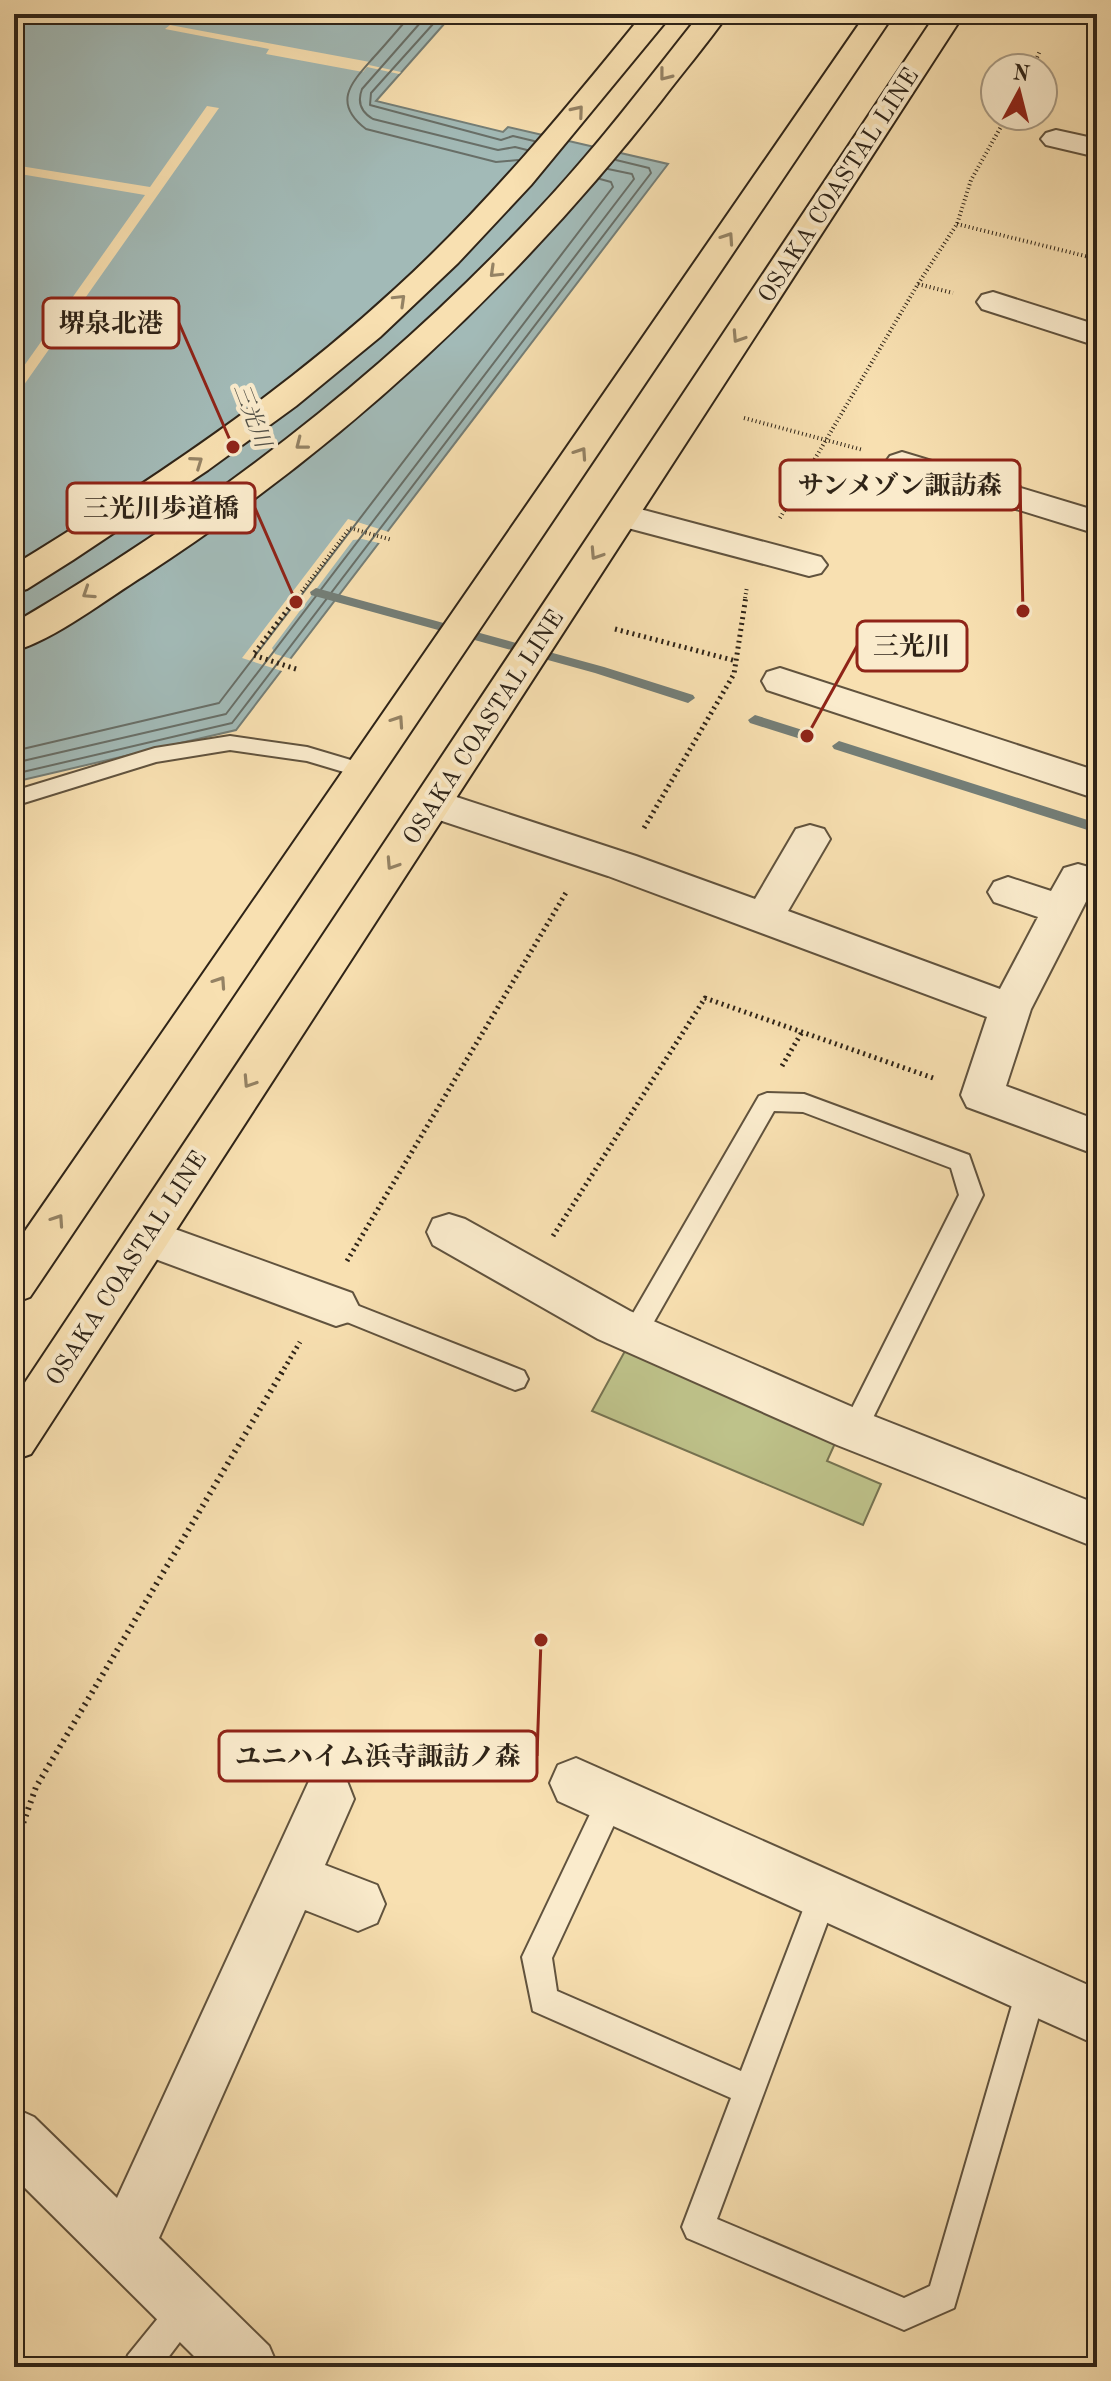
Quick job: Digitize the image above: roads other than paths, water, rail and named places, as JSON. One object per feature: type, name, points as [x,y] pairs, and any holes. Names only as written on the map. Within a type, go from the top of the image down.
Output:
[{"type":"main road","points":[[14,581],[127,511],[244,430],[369,329],[467,236],[544,152],[658,14]]},
{"type":"main road","points":[[14,639],[187,529],[301,444],[424,342],[522,246],[714,14]]},
{"type":"main road","points":[[14,1284],[880,14]]},
{"type":"main road","name":"OSAKA COASTAL LINE","points":[[14,1439],[950,14]]},
{"type":"street","points":[[1056,139],[1097,148]]},
{"type":"street","points":[[993,302],[1097,336]]},
{"type":"street","points":[[889,458],[1097,523]]},
{"type":"street","points":[[621,515],[809,565]]},
{"type":"street","points":[[780,681],[1097,785]]},
{"type":"street","points":[[432,803],[605,860],[1010,1009]]},
{"type":"street","points":[[763,920],[810,839]]},
{"type":"street","points":[[1008,892],[1070,894],[1010,1009],[982,1095],[1097,1138]]},
{"type":"street","points":[[449,1232],[634,1334],[854,1430],[1097,1526]]},
{"type":"street","points":[[147,1237],[330,1304]]},
{"type":"street","points":[[594,1791],[1097,2017]]},
{"type":"street","points":[[125,2247],[328,1799]]},
{"type":"street","points":[[292,1878],[358,1904]]},
{"type":"street","points":[[14,2137],[248,2367]]},
{"type":"lane","points":[[14,799],[155,755],[230,743],[307,754],[364,771]]},
{"type":"lane","points":[[634,1334],[767,1102],[804,1103],[961,1162],[971,1195],[854,1430]]},
{"type":"lane","points":[[330,1304],[515,1379]]},
{"type":"lane","points":[[594,1791],[537,1957],[544,2000],[750,2091]]},
{"type":"lane","points":[[823,1894],[698,2227],[904,2314],[943,2297],[1032,1988]]},
{"type":"lane","points":[[140,2367],[187,2307]]},
{"type":"water","points":[[14,14],[453,14],[376,101],[503,132],[508,127],[668,164],[236,730],[14,782]]},
{"type":"waterway","name":"三光川","points":[[316,592],[599,670],[688,698]]},
{"type":"waterway","name":"三光川","points":[[755,720],[807,736]]},
{"type":"waterway","name":"三光川","points":[[839,746],[1097,828]]},
{"type":"place","name":"堺泉北港","points":[[233,447]]},
{"type":"place","name":"三光川歩道橋","points":[[296,602]]},
{"type":"place","name":"サンメゾン諏訪森","points":[[1023,611]]},
{"type":"place","name":"三光川","points":[[807,736]]},
{"type":"place","name":"ユニハイム浜寺諏訪ノ森","points":[[541,1640]]}]
